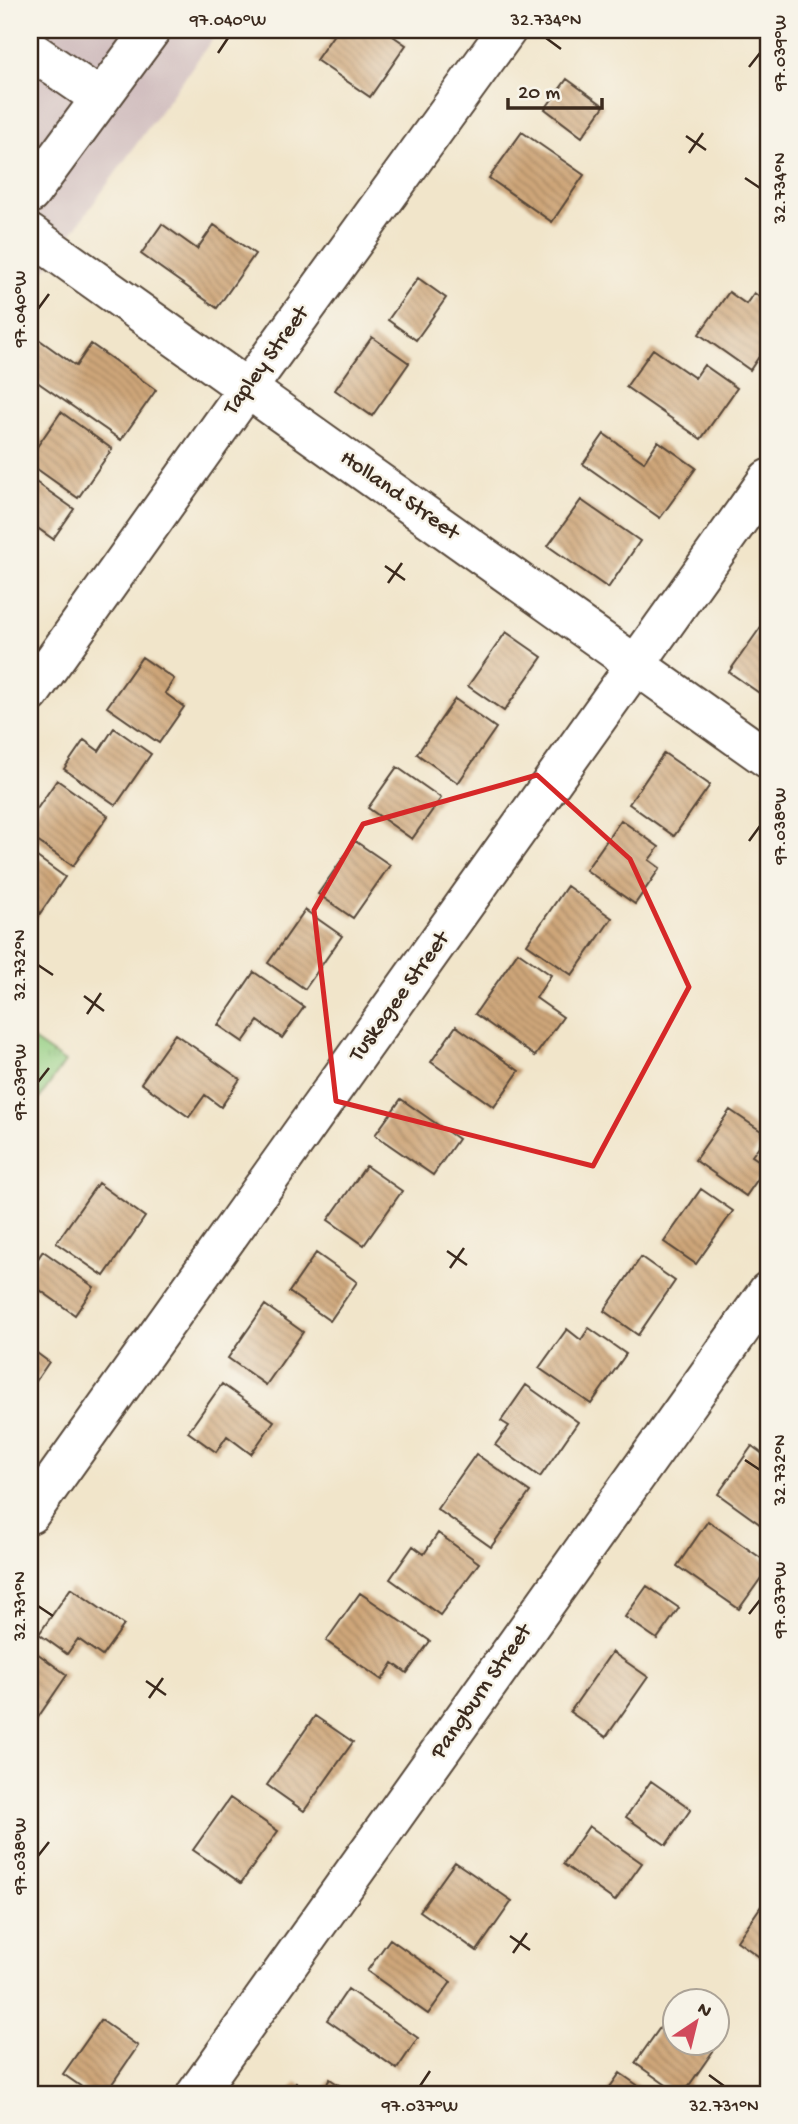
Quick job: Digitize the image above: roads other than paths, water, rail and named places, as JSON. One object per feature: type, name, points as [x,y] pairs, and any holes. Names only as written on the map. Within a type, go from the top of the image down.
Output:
[{"type":"street","points":[[30,194],[151,30]]},
{"type":"street","name":"Tapley Street","points":[[30,694],[247,388],[507,30]]},
{"type":"street","points":[[30,50],[100,98]]},
{"type":"street","name":"Holland Street","points":[[30,234],[768,759]]},
{"type":"street","name":"Tuskegee Street","points":[[30,1514],[768,479]]},
{"type":"street","name":"Pangburn Street","points":[[196,2094],[768,1291]]}]
